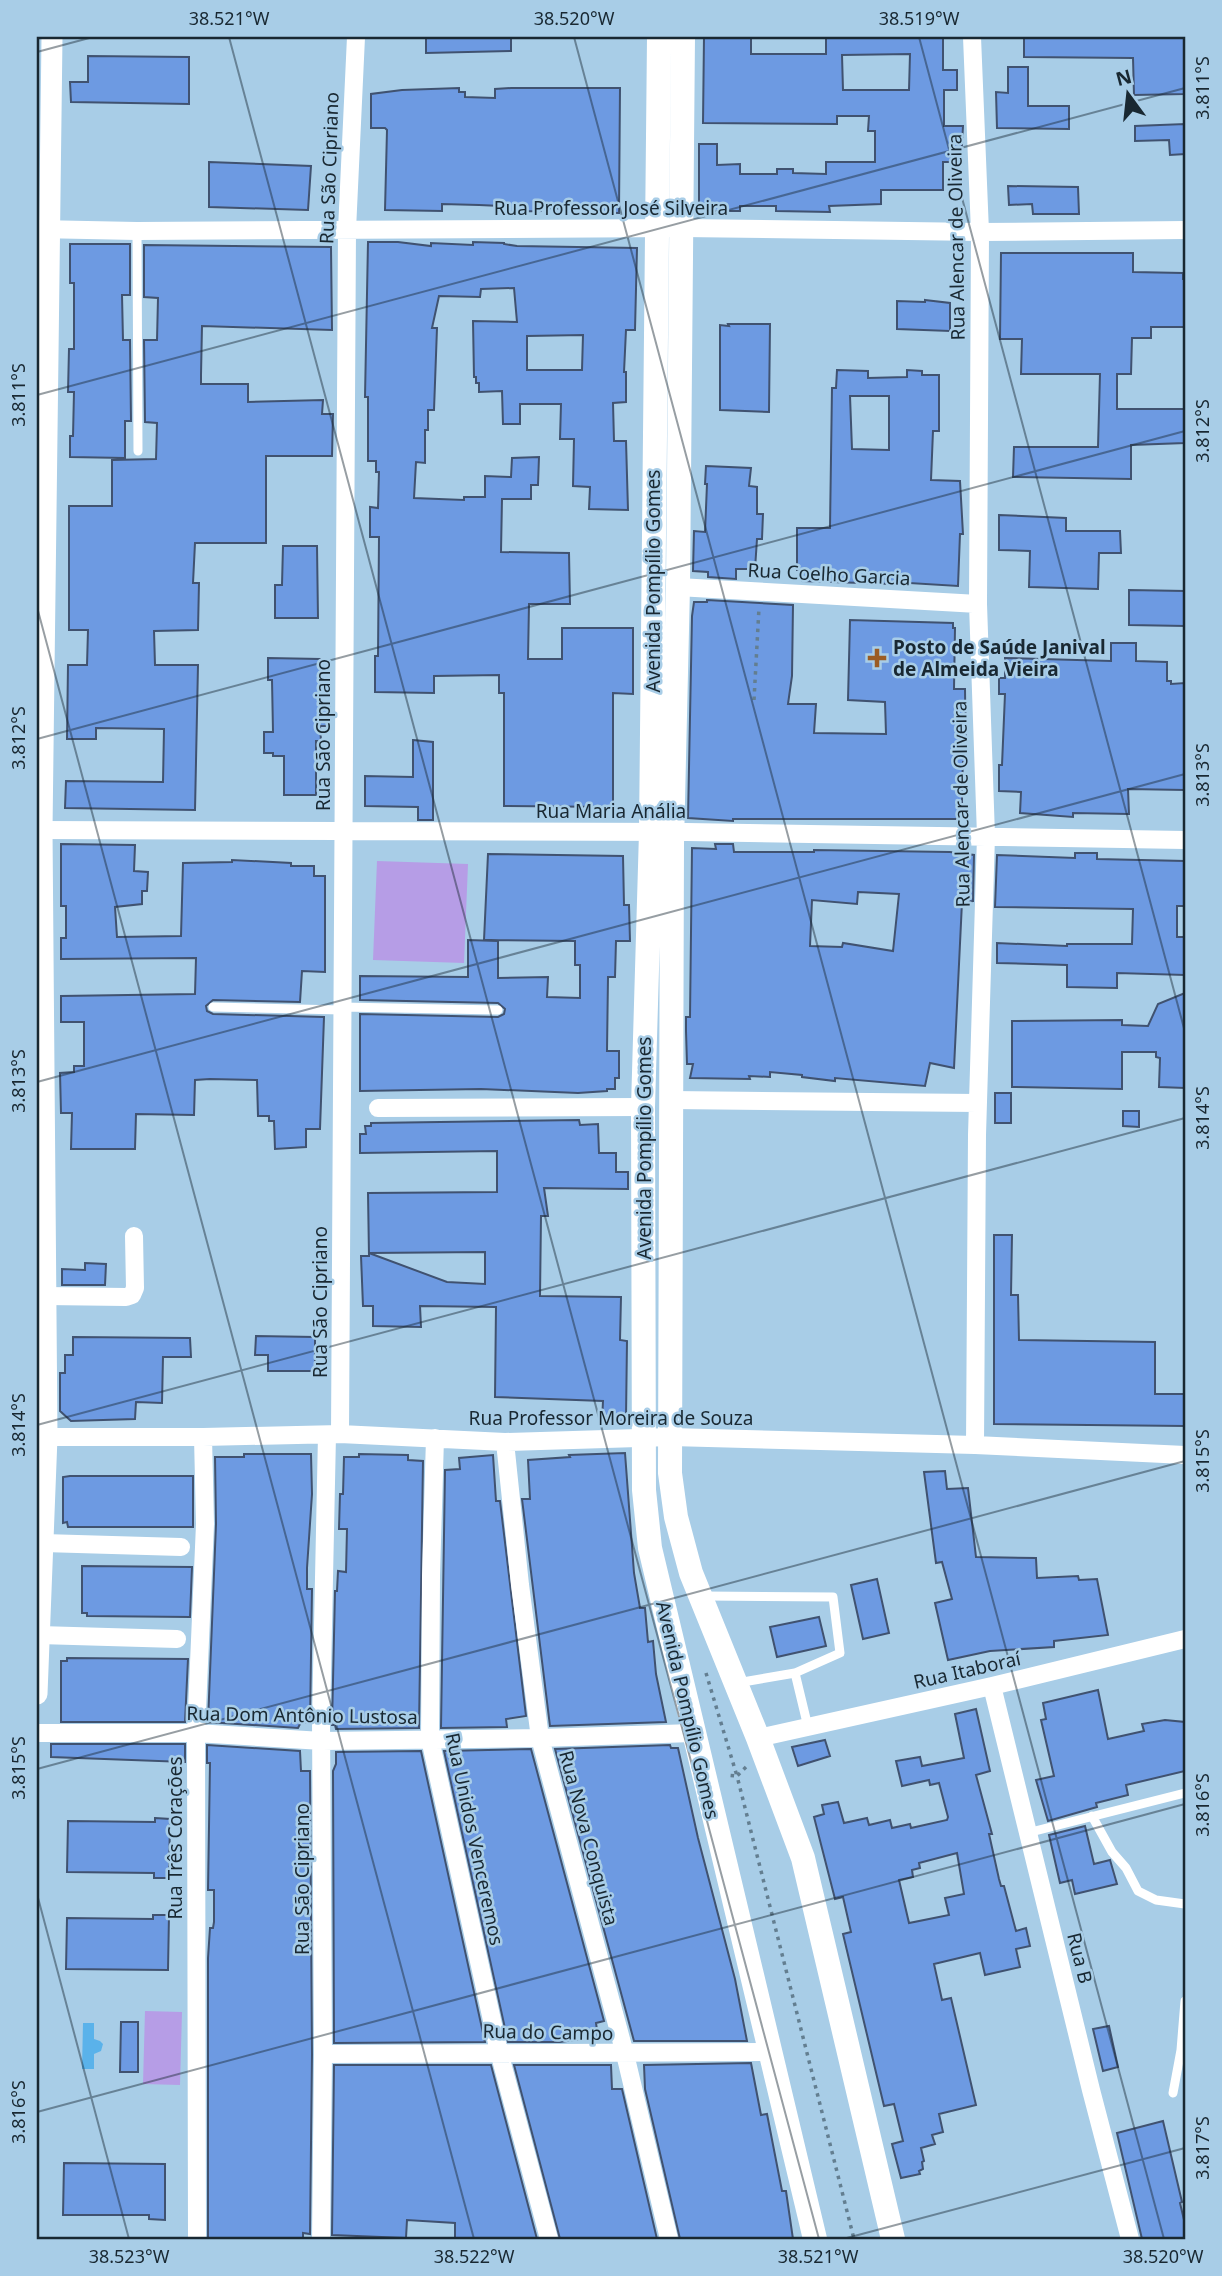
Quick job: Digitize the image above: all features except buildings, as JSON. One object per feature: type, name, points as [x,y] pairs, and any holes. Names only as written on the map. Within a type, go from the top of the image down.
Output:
[{"type":"main road","name":"Avenida Pompílio Gomes","points":[[659,37],[655,228],[662,832],[671,1100],[670,1473],[676,1517],[699,1596],[761,1745],[803,1858],[893,2239]]},
{"type":"main road","name":"Avenida Pompílio Gomes","points":[[683,37],[678,587],[643,1107],[644,1490],[650,1548],[814,2239]]},
{"type":"street","points":[[37,1694],[43,1543],[40,1520],[46,1296],[39,830],[44,230],[51,37]]},
{"type":"street","name":"Rua São Cipriano","points":[[321,2239],[322,1741],[334,1435],[342,1009],[347,230],[356,37]]},
{"type":"street","name":"Rua Alencar de Oliveira","points":[[972,37],[980,232],[978,604],[986,836],[978,1103],[975,1445]]},
{"type":"street","name":"Rua Professor José Silveira","points":[[44,230],[1185,230]]},
{"type":"street","name":"Rua Coelho Garcia","points":[[678,587],[978,604]]},
{"type":"street","name":"Rua Maria Anália","points":[[39,830],[662,832],[1185,840]]},
{"type":"street","points":[[671,1100],[978,1103]]},
{"type":"street","points":[[378,1108],[643,1107]]},
{"type":"street","points":[[46,1296],[132,1295],[135,1289],[134,1236]]},
{"type":"street","name":"Rua Professor Moreira de Souza","points":[[42,1437],[334,1435],[505,1442],[671,1437],[975,1445],[1185,1455]]},
{"type":"street","name":"Rua Três Corações","points":[[197,2239],[196,1733],[205,1524],[203,1437]]},
{"type":"street","name":"Rua Unidos Venceremos","points":[[435,1438],[430,1576],[430,1739],[499,2052],[549,2239]]},
{"type":"street","name":"Rua Nova Conquista","points":[[505,1442],[540,1738],[625,2054],[669,2239]]},
{"type":"street","points":[[43,1543],[181,1547]]},
{"type":"street","points":[[39,1635],[177,1639]]},
{"type":"street","name":"Rua Itaboraí","points":[[761,1745],[808,1727],[1185,1639]]},
{"type":"street","name":"Rua B","points":[[992,1686],[1130,2239]]},
{"type":"street","name":"Rua Dom Antônio Lustosa","points":[[37,1733],[196,1733],[322,1741],[693,1733]]},
{"type":"street","name":"Rua do Campo","points":[[323,2054],[771,2052]]},
{"type":"lane","points":[[137,231],[138,451]]},
{"type":"lane","points":[[213,1007],[498,1010]]},
{"type":"lane","points":[[699,1596],[834,1597],[840,1653],[795,1673],[735,1684]]},
{"type":"lane","points":[[795,1673],[808,1727]]},
{"type":"lane","points":[[1027,1833],[1185,1793]]},
{"type":"lane","points":[[1092,1816],[1138,1891],[1156,1900],[1185,1904]]},
{"type":"lane","points":[[1173,2093],[1181,2050],[1185,2001]]},
{"type":"path","points":[[754,700],[760,592]]},
{"type":"path","name":"Avenida Pompílio Gomes","points":[[761,1745],[737,1776],[854,2239]]},
{"type":"shaded area","points":[[377,861],[468,864],[464,963],[373,960]]},
{"type":"shaded area","points":[[145,2011],[182,2012],[180,2085],[143,2084]]},
{"type":"water","points":[[83,2023],[94,2023],[94,2039],[103,2044],[101,2051],[94,2054],[94,2069],[82,2069]]},
{"type":"place","name":"Posto de Saúde Janival de Almeida Vieira","points":[[877,658]]}]
